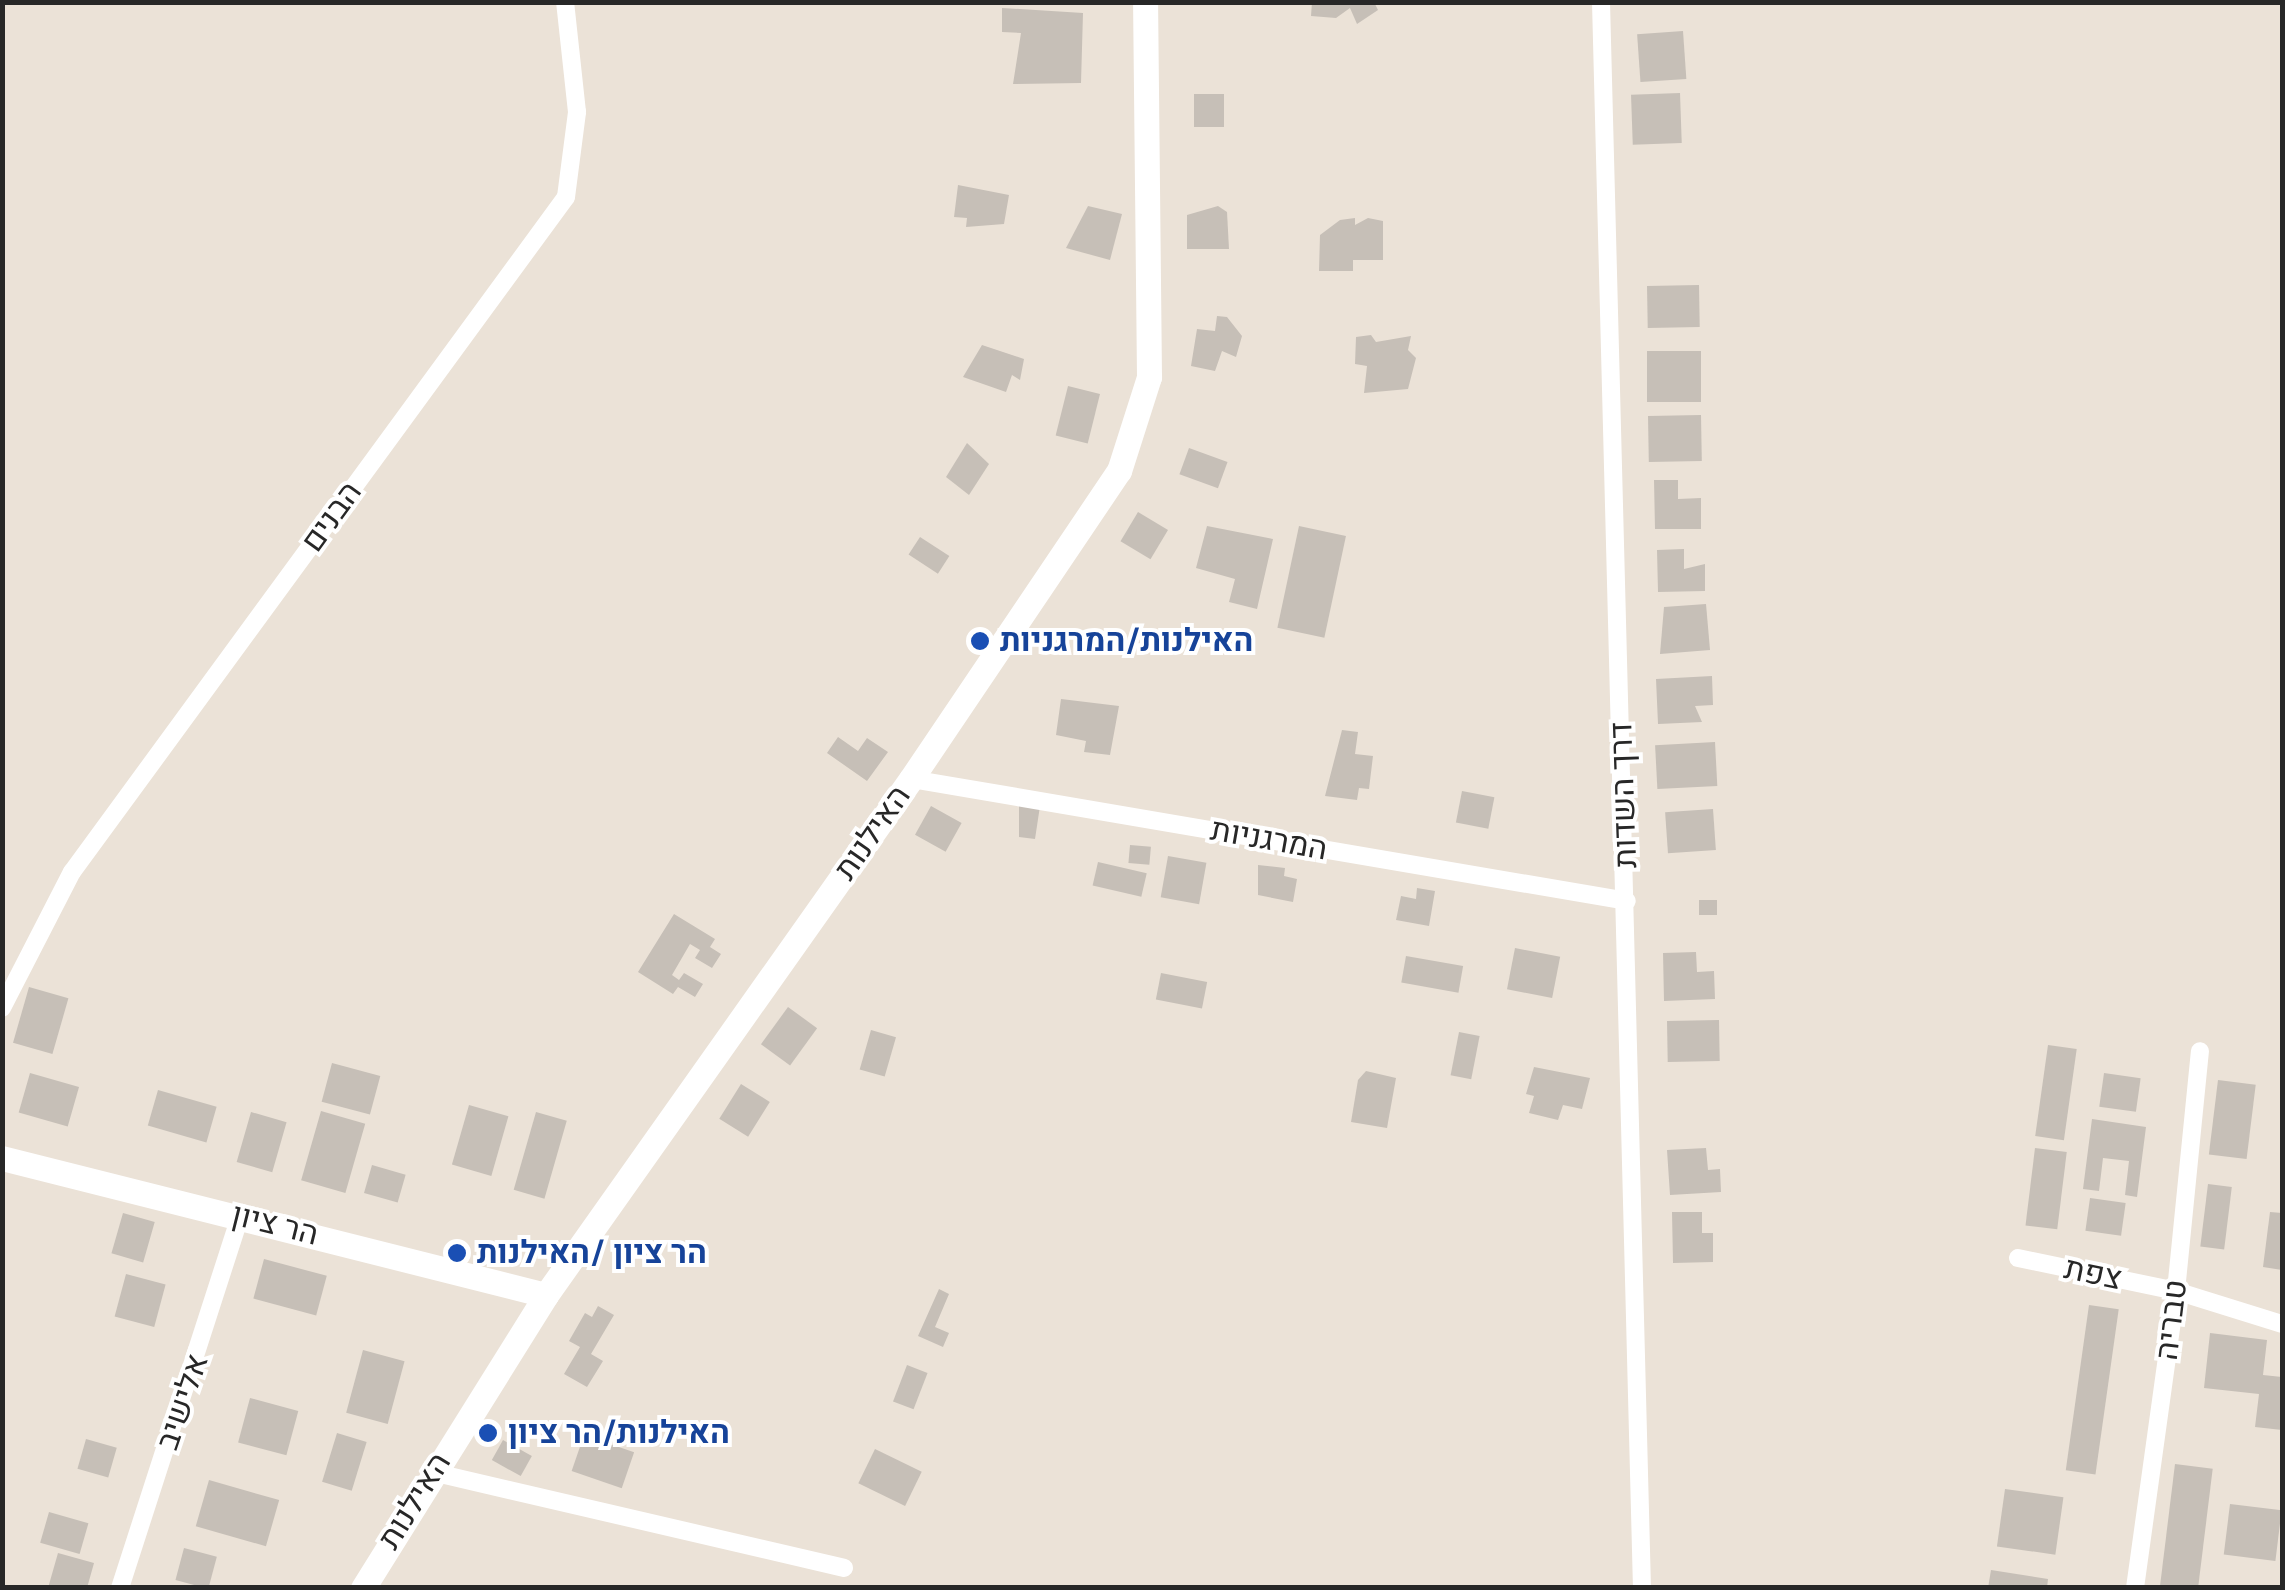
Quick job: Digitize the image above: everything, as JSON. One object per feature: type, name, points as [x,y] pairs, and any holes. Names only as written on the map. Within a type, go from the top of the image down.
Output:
[{"type":"main road","name":"האילנות","points":[[362,1588],[546,1296],[911,780],[1119,470],[1149,377],[1145,2]]},
{"type":"main road","name":"הר ציון","points":[[2,1158],[546,1296]]},
{"type":"street","name":"הבנים","points":[[2,1008],[72,872],[566,197],[577,112],[565,2]]},
{"type":"street","name":"דרך השדות","points":[[1602,2],[1642,1588]]},
{"type":"street","name":"המרגניות","points":[[911,780],[1627,900]]},
{"type":"street","name":"טבריה","points":[[2135,1588],[2176,1291],[2200,1050]]},
{"type":"street","name":"אלישיב","points":[[120,1588],[240,1216]]},
{"type":"street","name":"צפת","points":[[2018,1258],[2176,1291],[2282,1324]]},
{"type":"street","points":[[432,1472],[844,1568]]},
{"type":"building","points":[[1312,2],[1374,2],[1378,10],[1357,24],[1350,8],[1336,18],[1311,16]]},
{"type":"building","points":[[1002,8],[1083,13],[1081,83],[1013,84],[1021,33],[1002,32]]},
{"type":"building","points":[[1683,31],[1686,79],[1640,82],[1637,34]]},
{"type":"building","points":[[1680,93],[1682,143],[1633,145],[1631,95]]},
{"type":"building","points":[[1194,94],[1224,94],[1224,127],[1194,127]]},
{"type":"building","points":[[958,185],[1009,195],[1004,224],[966,227],[967,218],[954,217]]},
{"type":"building","points":[[1088,206],[1122,214],[1110,260],[1066,248]]},
{"type":"building","points":[[1218,206],[1227,212],[1229,249],[1187,249],[1187,215]]},
{"type":"building","points":[[1355,218],[1355,225],[1368,218],[1383,221],[1383,260],[1353,260],[1353,271],[1319,271],[1320,235],[1340,220]]},
{"type":"building","points":[[1699,285],[1700,327],[1648,328],[1647,286]]},
{"type":"building","points":[[1217,316],[1227,317],[1242,336],[1236,357],[1222,351],[1215,371],[1191,366],[1197,329],[1215,331]]},
{"type":"building","points":[[1371,335],[1376,342],[1411,336],[1408,350],[1416,358],[1408,389],[1364,393],[1367,366],[1355,364],[1356,337]]},
{"type":"building","points":[[982,345],[1024,359],[1020,380],[1012,375],[1006,392],[963,377]]},
{"type":"building","points":[[1647,351],[1701,351],[1701,402],[1647,402]]},
{"type":"building","points":[[1068,386],[1100,394],[1088,443],[1056,435]]},
{"type":"building","points":[[1701,415],[1702,461],[1649,462],[1648,416]]},
{"type":"building","points":[[967,443],[989,464],[969,495],[946,477]]},
{"type":"building","points":[[1189,448],[1228,462],[1218,488],[1179,474]]},
{"type":"building","points":[[1654,480],[1678,480],[1678,499],[1701,498],[1701,529],[1655,529]]},
{"type":"building","points":[[1138,512],[1168,530],[1150,559],[1120,541]]},
{"type":"building","points":[[1207,526],[1273,539],[1257,609],[1229,602],[1235,579],[1196,568]]},
{"type":"building","points":[[1299,526],[1346,536],[1324,638],[1277,628]]},
{"type":"building","points":[[920,537],[949,556],[938,574],[909,555]]},
{"type":"building","points":[[1684,549],[1684,569],[1705,564],[1705,591],[1658,592],[1657,550]]},
{"type":"building","points":[[1706,604],[1710,650],[1660,654],[1664,607]]},
{"type":"building","points":[[1712,676],[1713,705],[1695,706],[1702,722],[1658,724],[1656,679]]},
{"type":"building","points":[[1061,699],[1119,706],[1110,755],[1084,752],[1086,741],[1056,735]]},
{"type":"building","points":[[1342,730],[1358,732],[1355,754],[1373,756],[1369,789],[1359,788],[1357,800],[1325,796]]},
{"type":"building","points":[[838,737],[858,751],[867,738],[888,752],[867,781],[827,753]]},
{"type":"building","points":[[1715,742],[1717,786],[1657,789],[1655,745]]},
{"type":"building","points":[[1462,791],[1494,797],[1488,829],[1456,822]]},
{"type":"building","points":[[1019,804],[1040,806],[1035,839],[1019,837]]},
{"type":"building","points":[[931,806],[962,823],[946,852],[915,835]]},
{"type":"building","points":[[1713,809],[1716,850],[1668,853],[1665,812]]},
{"type":"building","points":[[1130,845],[1151,847],[1149,865],[1128,863]]},
{"type":"building","points":[[1168,856],[1206,863],[1199,904],[1161,897]]},
{"type":"building","points":[[1098,862],[1147,873],[1141,897],[1093,885]]},
{"type":"building","points":[[1258,865],[1285,868],[1284,876],[1297,879],[1293,902],[1258,895]]},
{"type":"building","points":[[1417,888],[1435,891],[1429,926],[1396,920],[1401,896],[1416,899]]},
{"type":"building","points":[[1699,900],[1717,900],[1717,915],[1699,915]]},
{"type":"building","points":[[674,914],[715,939],[710,947],[721,954],[712,968],[695,958],[700,950],[690,944],[672,975],[679,980],[684,973],[703,984],[695,997],[678,987],[673,994],[638,972]]},
{"type":"building","points":[[1515,948],[1560,957],[1552,998],[1507,989]]},
{"type":"building","points":[[1696,952],[1697,972],[1714,971],[1715,999],[1664,1001],[1663,953]]},
{"type":"building","points":[[1406,956],[1463,966],[1458,993],[1401,983]]},
{"type":"building","points":[[1161,973],[1207,982],[1202,1008],[1156,1000]]},
{"type":"building","points":[[29,987],[68,998],[52,1054],[13,1043]]},
{"type":"building","points":[[788,1007],[817,1028],[790,1065],[761,1044]]},
{"type":"building","points":[[1719,1020],[1720,1061],[1668,1062],[1667,1021]]},
{"type":"building","points":[[871,1030],[896,1037],[885,1077],[860,1069]]},
{"type":"building","points":[[1459,1032],[1480,1036],[1471,1079],[1451,1075]]},
{"type":"building","points":[[2048,1045],[2077,1049],[2064,1140],[2035,1136]]},
{"type":"building","points":[[332,1063],[380,1076],[370,1115],[322,1102]]},
{"type":"building","points":[[1534,1067],[1590,1078],[1582,1109],[1563,1105],[1558,1120],[1529,1113],[1534,1096],[1526,1094]]},
{"type":"building","points":[[1366,1071],[1396,1078],[1387,1128],[1351,1122],[1358,1080]]},
{"type":"building","points":[[30,1073],[79,1087],[68,1126],[19,1112]]},
{"type":"building","points":[[2104,1073],[2141,1078],[2136,1112],[2099,1107]]},
{"type":"building","points":[[2218,1080],[2256,1085],[2247,1159],[2209,1154]]},
{"type":"building","points":[[741,1084],[770,1102],[748,1137],[719,1119]]},
{"type":"building","points":[[158,1090],[217,1107],[206,1142],[148,1126]]},
{"type":"building","points":[[469,1105],[508,1116],[491,1176],[452,1165]]},
{"type":"building","points":[[321,1111],[365,1124],[345,1193],[301,1180]]},
{"type":"building","points":[[251,1112],[287,1122],[272,1172],[237,1162]]},
{"type":"building","points":[[536,1112],[567,1121],[544,1199],[514,1190]]},
{"type":"building","points":[[2092,1119],[2146,1127],[2137,1197],[2125,1195],[2129,1161],[2103,1158],[2099,1191],[2083,1189]]},
{"type":"building","points":[[1706,1148],[1708,1170],[1720,1169],[1721,1192],[1670,1195],[1667,1150]]},
{"type":"building","points":[[2035,1148],[2067,1152],[2057,1229],[2025,1225]]},
{"type":"building","points":[[372,1165],[406,1175],[398,1203],[364,1193]]},
{"type":"building","points":[[2208,1184],[2232,1187],[2224,1249],[2200,1247]]},
{"type":"building","points":[[2090,1198],[2126,1203],[2121,1236],[2085,1231]]},
{"type":"building","points":[[1672,1212],[1702,1212],[1702,1233],[1713,1233],[1713,1262],[1673,1263]]},
{"type":"building","points":[[2270,1212],[2282,1213],[2282,1270],[2263,1267]]},
{"type":"building","points":[[123,1213],[155,1222],[143,1262],[111,1253]]},
{"type":"building","points":[[264,1259],[327,1276],[316,1315],[253,1299]]},
{"type":"building","points":[[126,1274],[166,1285],[154,1327],[115,1317]]},
{"type":"building","points":[[939,1289],[949,1294],[935,1327],[949,1333],[943,1347],[918,1336]]},
{"type":"building","points":[[2089,1305],[2119,1309],[2095,1475],[2066,1470]]},
{"type":"building","points":[[598,1306],[614,1315],[591,1354],[603,1361],[587,1387],[564,1374],[580,1347],[569,1341],[585,1313],[592,1317]]},
{"type":"building","points":[[2210,1333],[2267,1340],[2263,1375],[2282,1377],[2282,1430],[2255,1427],[2259,1394],[2204,1388]]},
{"type":"building","points":[[363,1350],[405,1361],[388,1424],[346,1413]]},
{"type":"building","points":[[907,1365],[928,1373],[914,1409],[893,1401]]},
{"type":"building","points":[[250,1398],[298,1411],[286,1455],[238,1442]]},
{"type":"building","points":[[337,1433],[367,1442],[352,1491],[322,1482]]},
{"type":"building","points":[[584,1435],[634,1452],[622,1488],[572,1471]]},
{"type":"building","points":[[86,1439],[117,1448],[108,1478],[77,1469]]},
{"type":"building","points":[[503,1440],[532,1456],[521,1476],[492,1460]]},
{"type":"building","points":[[875,1449],[922,1472],[905,1506],[858,1483]]},
{"type":"building","points":[[2175,1464],[2213,1469],[2198,1588],[2160,1588]]},
{"type":"building","points":[[209,1480],[279,1500],[266,1546],[196,1526]]},
{"type":"building","points":[[2005,1489],[2063,1497],[2055,1555],[1997,1546]]},
{"type":"building","points":[[2230,1504],[2282,1510],[2275,1561],[2224,1555]]},
{"type":"building","points":[[49,1512],[88,1523],[80,1554],[40,1543]]},
{"type":"building","points":[[184,1548],[217,1557],[208,1588],[175,1580]]},
{"type":"building","points":[[58,1553],[94,1563],[87,1588],[48,1588]]},
{"type":"building","points":[[1991,1570],[2048,1579],[2047,1588],[1988,1588]]},
{"type":"place","name":"האילנות/המרגניות","points":[[980,641]]},
{"type":"place","name":"הר ציון /האילנות","points":[[457,1253]]},
{"type":"place","name":"האילנות/הר ציון","points":[[488,1433]]}]
